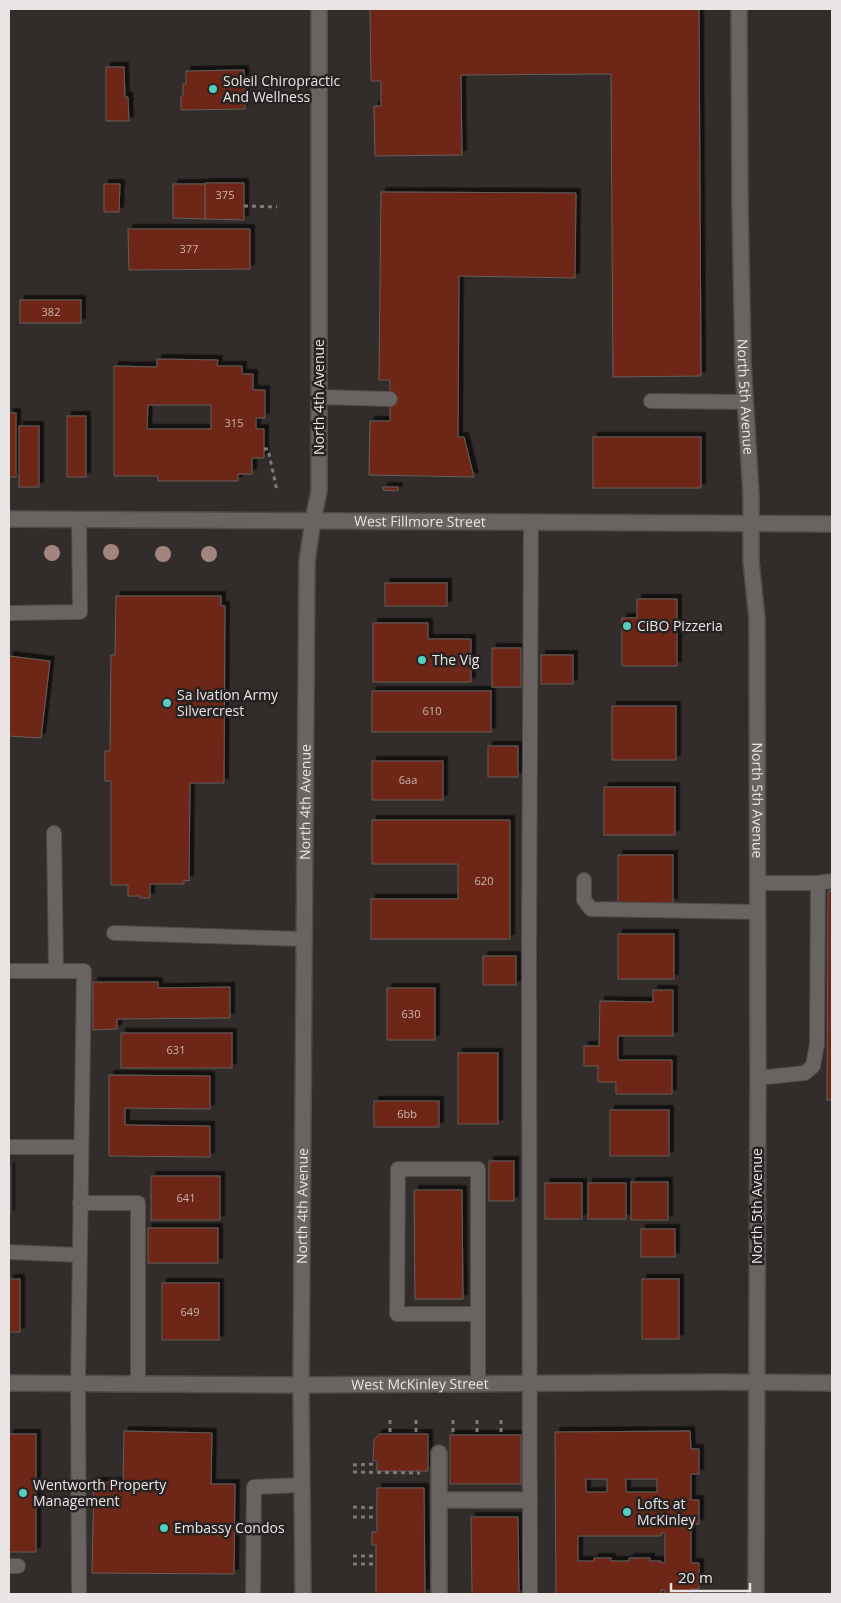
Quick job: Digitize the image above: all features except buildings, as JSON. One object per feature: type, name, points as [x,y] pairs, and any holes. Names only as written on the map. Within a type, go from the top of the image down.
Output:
[{"type":"street","name":"North 4th Avenue","points":[[303,1594],[301,1384],[307,561],[319,491],[319,9]]},
{"type":"street","name":"North 5th Avenue","points":[[739,9],[740,204],[745,402],[751,494],[751,561],[757,618],[756,1594]]},
{"type":"street","name":"West Fillmore Street","points":[[9,519],[832,524]]},
{"type":"street","name":"West McKinley Street","points":[[9,1383],[832,1383]]},
{"type":"street","points":[[439,1453],[439,1594]]},
{"type":"street","points":[[439,1500],[529,1500]]},
{"type":"lane","points":[[319,397],[390,399]]},
{"type":"lane","points":[[651,401],[745,402]]},
{"type":"lane","points":[[9,613],[80,612],[79,519]]},
{"type":"lane","points":[[530,1594],[531,522]]},
{"type":"lane","points":[[54,834],[56,971]]},
{"type":"lane","points":[[584,880],[584,900],[591,910],[758,912]]},
{"type":"lane","points":[[758,883],[818,883],[832,881]]},
{"type":"lane","points":[[758,1078],[805,1073],[813,1066],[817,1044],[818,883]]},
{"type":"lane","points":[[114,933],[304,939]]},
{"type":"lane","points":[[9,971],[84,971],[79,1255],[79,1594]]},
{"type":"lane","points":[[9,1146],[81,1146]]},
{"type":"lane","points":[[478,1314],[397,1314],[398,1169],[478,1169],[478,1314],[478,1384]]},
{"type":"lane","points":[[80,1203],[138,1203],[138,1384]]},
{"type":"lane","points":[[9,1252],[79,1255]]},
{"type":"lane","points":[[253,1594],[254,1487],[301,1485]]},
{"type":"path","points":[[244,94],[278,94]]},
{"type":"path","points":[[244,206],[277,207]]},
{"type":"path","points":[[264,449],[268,449],[277,491]]},
{"type":"path","points":[[390,1420],[390,1434]]},
{"type":"path","points":[[416,1420],[416,1434]]},
{"type":"path","points":[[453,1420],[453,1435]]},
{"type":"path","points":[[477,1420],[477,1435]]},
{"type":"path","points":[[501,1420],[501,1435]]},
{"type":"path","points":[[353,1465],[377,1464]]},
{"type":"path","points":[[353,1472],[422,1473],[422,1480]]},
{"type":"path","points":[[353,1507],[378,1508]]},
{"type":"path","points":[[353,1516],[378,1516]]},
{"type":"path","points":[[353,1556],[376,1556]]},
{"type":"path","points":[[353,1564],[376,1564]]},
{"type":"place","name":"Soleil Chiropractic And Wellness","points":[[213,89]]},
{"type":"place","name":"CiBO Pizzeria","points":[[627,626]]},
{"type":"place","name":"The Vig","points":[[422,660]]},
{"type":"place","name":"Sa lvation Army Silvercrest","points":[[167,703]]},
{"type":"place","name":"Wentworth Property Management","points":[[23,1493]]},
{"type":"place","name":"Lofts at McKinley","points":[[627,1512]]},
{"type":"place","name":"Embassy Condos","points":[[164,1528]]}]
